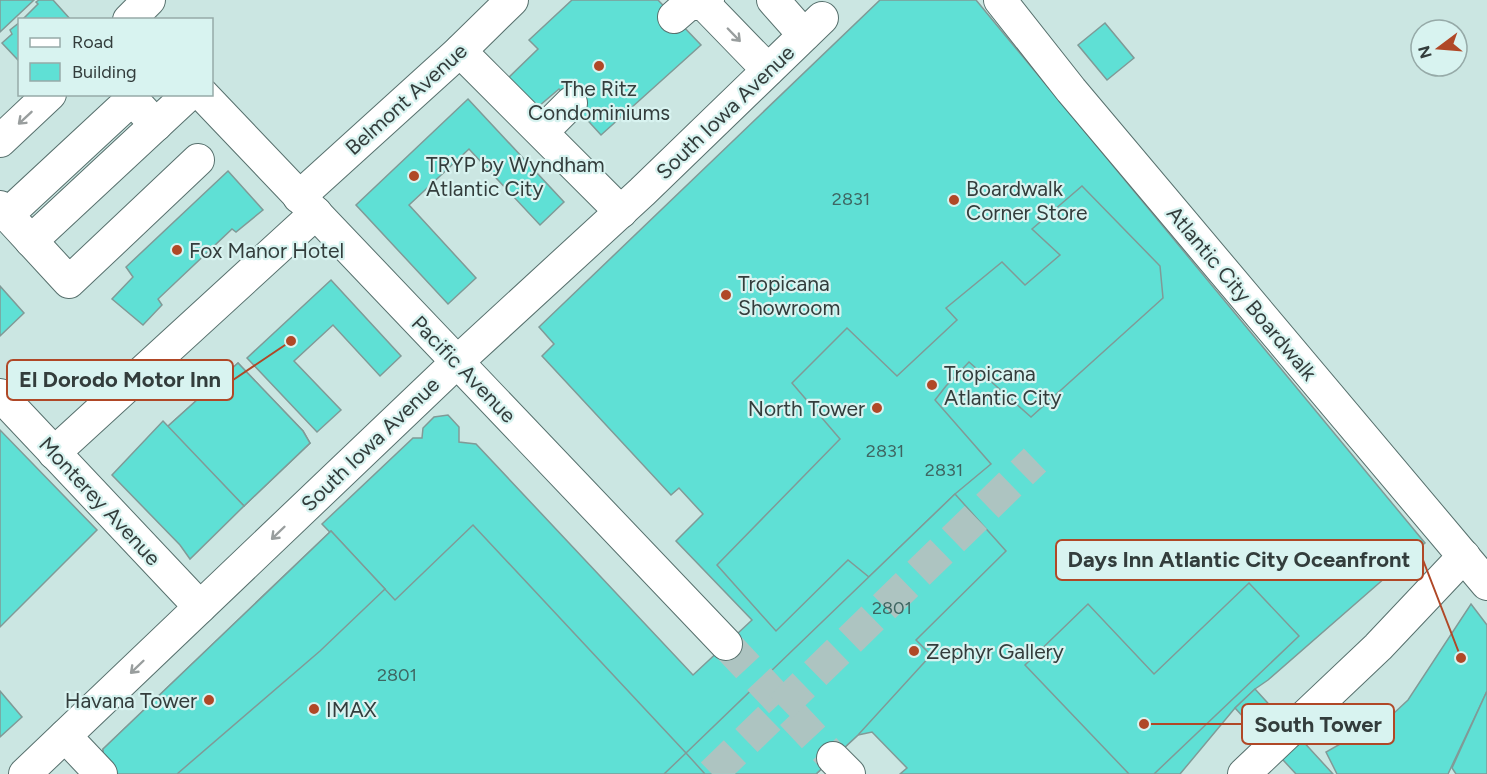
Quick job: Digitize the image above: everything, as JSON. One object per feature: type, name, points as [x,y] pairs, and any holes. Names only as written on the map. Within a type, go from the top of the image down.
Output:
[{"type":"street","points":[[112,0],[128,18]]},
{"type":"street","points":[[130,18],[149,0]]},
{"type":"street","name":"Belmont Avenue","points":[[54,453],[512,0]]},
{"type":"street","name":"South Iowa Avenue","points":[[26,774],[457,362],[621,212],[813,26],[772,0]]},
{"type":"street","name":"Atlantic City Boardwalk","points":[[1000,0],[1071,90],[1487,584]]},
{"type":"street","points":[[674,17],[690,4],[706,2],[768,70]]},
{"type":"street","points":[[460,51],[621,212]]},
{"type":"street","points":[[0,141],[48,96]]},
{"type":"street","points":[[31,241],[187,96]]},
{"type":"street","name":"Pacific Avenue","points":[[203,96],[726,644]]},
{"type":"street","points":[[156,125],[132,99],[4,211],[69,282],[198,160]]},
{"type":"street","points":[[542,132],[572,103]]},
{"type":"street","name":"Monterey Avenue","points":[[0,395],[200,607]]},
{"type":"street","points":[[1244,774],[1378,647],[1464,556]]},
{"type":"street","points":[[65,736],[101,774]]},
{"type":"building","points":[[0,0],[34,0],[0,32]]},
{"type":"building","points":[[53,0],[69,18],[24,18],[38,4],[36,2]]},
{"type":"building","name":"The Ritz Condominiums","points":[[572,0],[658,0],[701,45],[601,135],[559,89],[532,112],[503,83],[538,49],[529,40]]},
{"type":"building","name":"Tropicana Atlantic City","points":[[880,0],[976,0],[1425,543],[1255,689],[1235,708],[1180,774],[900,774],[907,768],[872,732],[858,735],[816,774],[177,774],[320,651],[385,589],[322,524],[413,438],[422,438],[423,428],[434,417],[448,415],[459,427],[459,442],[476,444],[693,675],[752,620],[676,541],[703,514],[679,488],[671,495],[542,356],[554,344],[539,327]]},
{"type":"building","points":[[1105,23],[1134,58],[1107,80],[1078,45]]},
{"type":"building","points":[[18,24],[18,60],[2,43],[12,34],[10,30]]},
{"type":"building","name":"TRYP by Wyndham Atlantic City","points":[[468,99],[564,202],[540,225],[469,149],[409,205],[476,278],[448,304],[356,205]]},
{"type":"building","name":"Fox Manor Hotel","points":[[228,171],[263,210],[236,232],[232,229],[158,299],[162,305],[143,325],[112,299],[133,277],[126,267]]},
{"type":"building","name":"North Tower","points":[[1082,186],[1160,266],[1163,298],[1031,417],[969,362],[935,400],[991,464],[955,494],[869,577],[848,560],[776,631],[717,565],[840,439],[792,383],[847,328],[897,376],[957,320],[946,308],[1002,262],[1025,285],[1060,255],[1032,229]]},
{"type":"building","points":[[331,280],[401,356],[380,376],[333,325],[294,361],[341,410],[317,432],[247,358]]},
{"type":"building","points":[[0,286],[24,313],[0,336]]},
{"type":"building","points":[[238,363],[303,431],[310,443],[244,506],[167,427]]},
{"type":"building","points":[[238,363],[303,431],[310,443],[244,506],[167,427]]},
{"type":"building","points":[[163,421],[244,506],[190,559],[180,545],[112,475]]},
{"type":"building","points":[[0,430],[97,530],[0,627]]},
{"type":"building","points":[[955,494],[1006,551],[916,640],[931,655],[858,735],[816,774],[705,774],[686,753]]},
{"type":"building","points":[[473,525],[686,753],[664,774],[104,774],[103,749],[331,531],[395,600]]},
{"type":"building","name":"Havana Tower","points":[[331,531],[385,589],[320,651],[177,774],[104,774],[103,749]]},
{"type":"building","points":[[1249,583],[1299,636],[1154,774],[1129,774],[1025,665],[1088,604],[1154,674]]},
{"type":"building","points":[[1471,604],[1487,625],[1487,691],[1448,774],[1337,774],[1326,752],[1393,714],[1408,700]]},
{"type":"building","points":[[1255,689],[1333,774],[1296,774],[1235,708]]},
{"type":"building","points":[[0,691],[22,717],[0,737]]},
{"type":"building","points":[[1487,691],[1487,774],[1456,774],[1452,768]]},
{"type":"tunnel","points":[[712,774],[1035,460]]},
{"type":"tunnel","points":[[726,644],[833,758]]},
{"type":"place","name":"The Ritz Condominiums","points":[[599,66]]},
{"type":"place","name":"TRYP by Wyndham Atlantic City","points":[[414,176]]},
{"type":"place","name":"Boardwalk Corner Store","points":[[954,200]]},
{"type":"place","name":"Fox Manor Hotel","points":[[177,250]]},
{"type":"place","name":"Tropicana Showroom","points":[[726,295]]},
{"type":"place","name":"El Dorodo Motor Inn","points":[[291,341]]},
{"type":"place","name":"Tropicana Atlantic City","points":[[932,385]]},
{"type":"place","name":"North Tower","points":[[877,408]]},
{"type":"place","name":"Zephyr Gallery","points":[[914,651]]},
{"type":"place","name":"Days Inn Atlantic City Oceanfront","points":[[1461,658]]},
{"type":"place","name":"Havana Tower","points":[[209,700]]},
{"type":"place","name":"IMAX","points":[[314,709]]},
{"type":"place","name":"South Tower","points":[[1144,724]]}]
